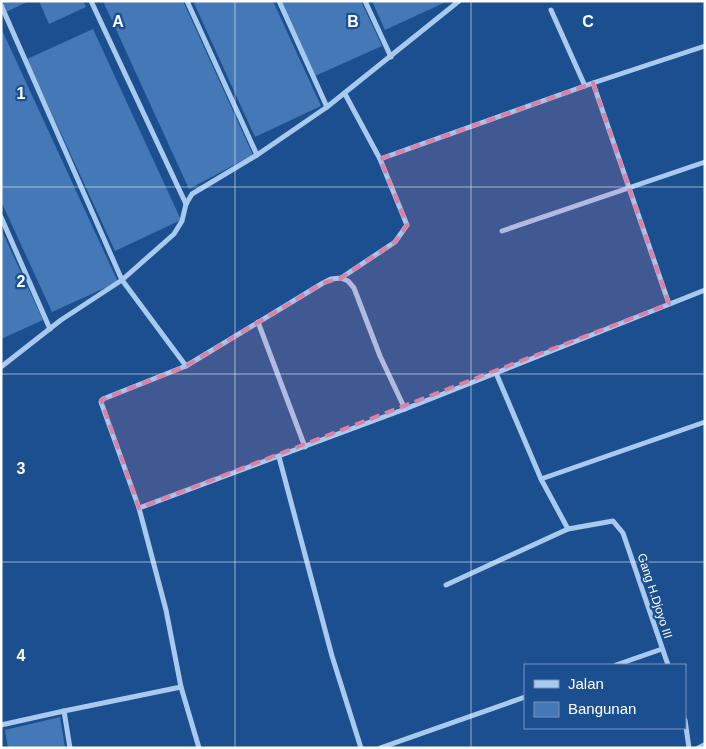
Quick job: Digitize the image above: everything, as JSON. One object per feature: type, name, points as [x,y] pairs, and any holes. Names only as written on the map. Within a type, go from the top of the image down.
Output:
[{"type":"street","points":[[91,1],[186,204]]},
{"type":"street","points":[[187,1],[257,155]]},
{"type":"street","points":[[278,1],[327,107]]},
{"type":"street","points":[[365,1],[391,57]]},
{"type":"street","points":[[1,367],[50,329],[122,280],[174,234],[182,221],[186,204],[192,194],[257,155],[327,107],[458,2]]},
{"type":"street","points":[[1,5],[122,280],[186,366]]},
{"type":"street","points":[[551,10],[585,86]]},
{"type":"street","points":[[380,159],[585,86],[705,46]]},
{"type":"street","points":[[594,83],[669,304]]},
{"type":"street","points":[[199,748],[181,686],[166,610],[139,508],[101,400],[186,366],[323,283],[331,279],[341,278],[395,242],[407,225],[380,159],[345,94]]},
{"type":"street","points":[[502,231],[705,162]]},
{"type":"street","points":[[1,216],[50,329]]},
{"type":"street","points":[[341,278],[348,281],[354,288],[380,356],[405,409]]},
{"type":"street","points":[[139,508],[405,409],[705,290]]},
{"type":"street","points":[[258,322],[305,447]]},
{"type":"street","points":[[446,585],[568,529],[541,478],[496,372]]},
{"type":"street","points":[[541,478],[705,422]]},
{"type":"street","points":[[279,457],[332,656],[361,748]]},
{"type":"street","name":"Gang H.Djoyo III","points":[[568,529],[613,521],[623,533],[668,664]]},
{"type":"street","points":[[619,664],[662,649]]},
{"type":"street","points":[[1,725],[181,686]]},
{"type":"street","points":[[380,748],[524,697]]},
{"type":"street","points":[[64,711],[70,748]]},
{"type":"street","points":[[686,727],[689,748]]},
{"type":"lane","points":[[697,748],[705,744]]},
{"type":"highlighted area","points":[[593,83],[669,304],[139,508],[101,400],[186,366],[323,283],[341,278],[395,242],[407,225],[380,159]]},
{"type":"building","points":[[2,1],[29,1],[6,12]]},
{"type":"building","points":[[39,1],[83,1],[86,7],[49,24]]},
{"type":"building","points":[[103,1],[183,1],[253,155],[189,189]]},
{"type":"building","points":[[193,1],[273,1],[321,106],[255,137]]},
{"type":"building","points":[[281,1],[361,1],[382,46],[315,76]]},
{"type":"building","points":[[372,1],[448,1],[385,30]]},
{"type":"building","points":[[1,28],[118,282],[52,312],[1,201]]},
{"type":"building","points":[[93,29],[181,220],[115,251],[27,59]]},
{"type":"building","points":[[1,229],[43,320],[1,339]]},
{"type":"building","points":[[60,717],[65,748],[8,748],[5,730]]}]
